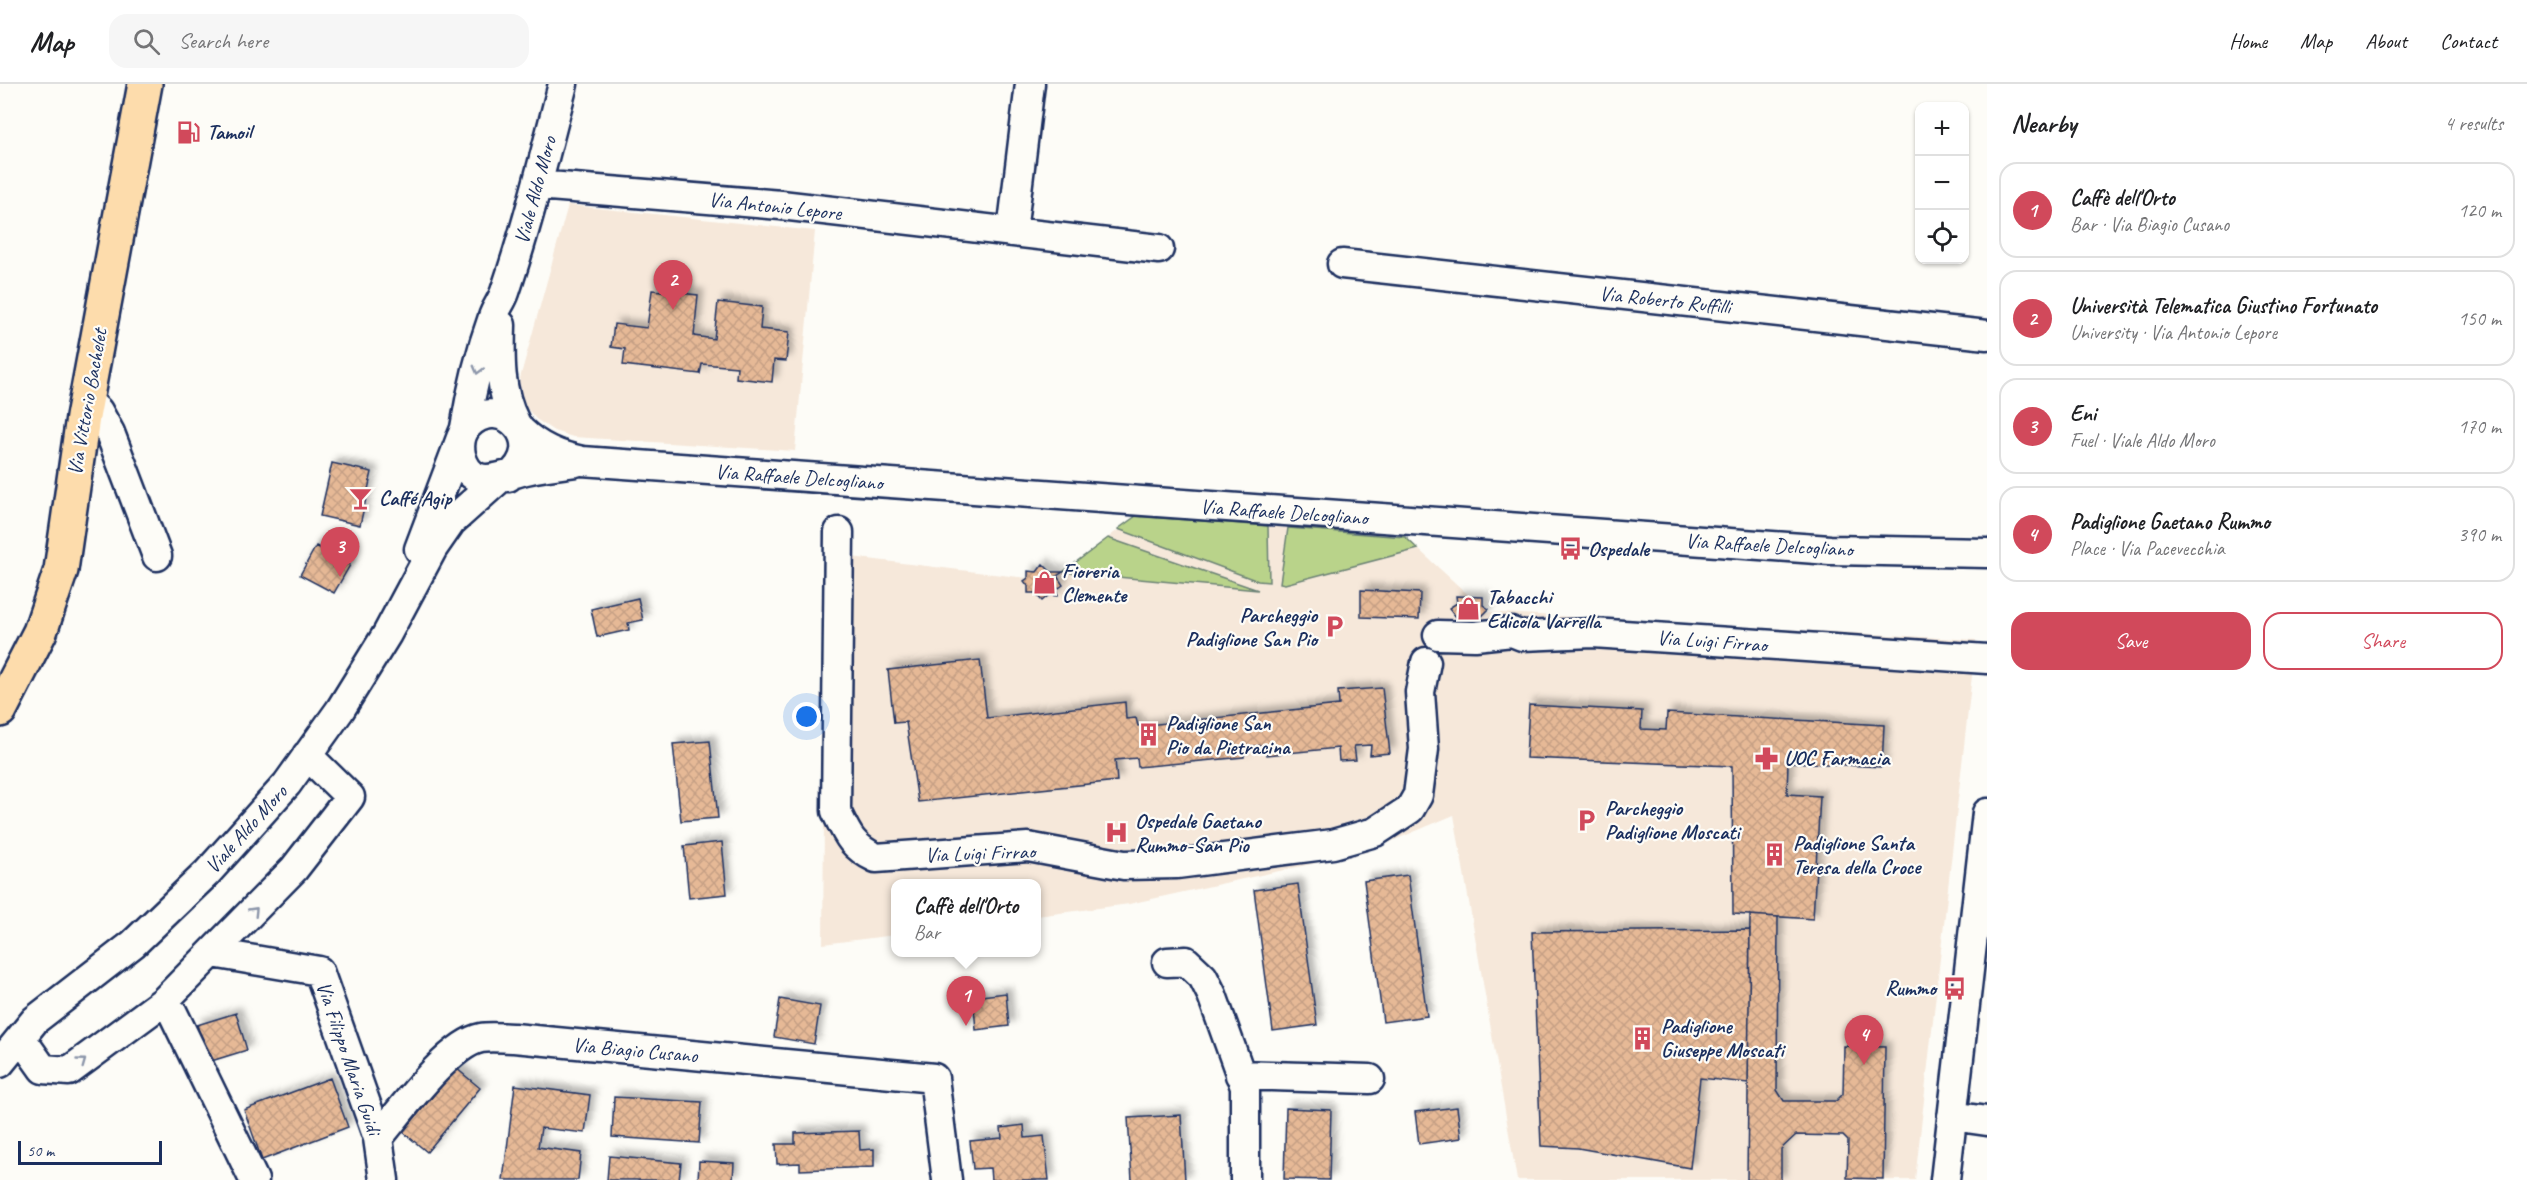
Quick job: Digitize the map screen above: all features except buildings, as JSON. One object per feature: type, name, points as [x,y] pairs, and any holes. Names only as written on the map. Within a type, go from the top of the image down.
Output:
[{"type":"main road","name":"Via Vittorio Bachelet","points":[[0,710],[40,632],[61,570],[86,400],[145,84]]},
{"type":"street","name":"Viale Aldo Moro","points":[[503,478],[477,476],[468,470],[462,460],[460,449],[484,345],[494,315],[504,296],[537,185],[563,84]]},
{"type":"street","points":[[1012,232],[1030,84]]},
{"type":"street","name":"Via Antonio Lepore","points":[[537,185],[781,205],[1159,249]]},
{"type":"street","name":"Via Roberto Ruffilli","points":[[1342,264],[1987,335]]},
{"type":"street","name":"Viale Aldo Moro","points":[[0,1064],[19,1030],[133,944],[207,873],[287,784],[340,710],[387,634],[433,548],[451,522],[522,462],[525,441],[505,403],[501,368],[504,296]]},
{"type":"street","points":[[86,400],[98,411],[110,433],[157,556]]},
{"type":"street","points":[[463,433],[473,420],[494,414],[505,416],[518,427]]},
{"type":"street","name":"Via Raffaele Delcogliano","points":[[518,427],[532,442],[562,457],[582,461],[1818,549],[1987,553]]},
{"type":"street","name":"Viale Aldo Moro","points":[[408,594],[414,563],[463,433]]},
{"type":"street","name":"Via Raffaele Delcogliano","points":[[503,478],[525,470],[582,461]]},
{"type":"street","name":"Via Luigi Firrao","points":[[839,532],[836,811],[848,838],[861,851],[876,858],[1028,847],[1124,865],[1177,864],[1333,844],[1376,832],[1410,808],[1418,795],[1424,749],[1420,692],[1426,662],[1420,655],[1419,645],[1428,635],[1475,636],[1512,632],[1522,636],[1593,633],[1987,658]]},
{"type":"street","points":[[19,1030],[43,1069],[69,1071],[164,1001],[294,869],[350,797],[308,755]]},
{"type":"street","points":[[1945,1180],[1987,813]]},
{"type":"street","name":"Via Filippo Maria Guidi","points":[[213,953],[319,971],[378,1138],[384,1180]]},
{"type":"street","points":[[1167,962],[1186,961],[1203,976],[1245,1087],[1245,1180]]},
{"type":"street","points":[[164,1001],[173,1012],[254,1180]]},
{"type":"street","name":"Via Biagio Cusano","points":[[378,1138],[457,1049],[481,1038],[514,1038],[934,1078],[947,1180]]},
{"type":"street","points":[[1240,1075],[1370,1079]]},
{"type":"street","points":[[1952,1116],[1987,1120]]},
{"type":"shaded area","points":[[568,205],[815,231],[795,451],[573,437],[554,431],[536,419],[524,405],[517,389]]},
{"type":"shaded area","name":"Ospedale Gaetano Rummo-San Pio","points":[[1136,516],[1405,537],[1487,612],[1976,640],[1915,1180],[1517,1180],[1454,815],[1366,852],[1129,904],[1041,915],[1041,879],[891,879],[891,936],[823,944],[826,554],[1052,581]]},
{"type":"green space","points":[[1136,516],[1268,526],[1269,582],[1258,581],[1118,529]]},
{"type":"green space","points":[[1288,528],[1405,537],[1418,549],[1285,584],[1280,583]]},
{"type":"green space","points":[[1108,538],[1258,590],[1063,572]]},
{"type":"place","name":"Tamoil","points":[[189,132]]},
{"type":"place","name":"Università Telematica Giustino Fortunato","points":[[673,310]]},
{"type":"place","name":"Caffé Agip","points":[[361,498]]},
{"type":"place","name":"Ospedale","points":[[1570,549]]},
{"type":"place","name":"Eni","points":[[340,577]]},
{"type":"place","name":"Fioreria Clemente","points":[[1044,583]]},
{"type":"place","name":"Tabacchi Edicola Varrella","points":[[1469,609]]},
{"type":"place","name":"Parcheggio Padiglione San Pio","points":[[1335,627]]},
{"type":"place","name":"Padiglione San Pio da Pietracina","points":[[1148,735]]},
{"type":"place","name":"UOC Farmacia","points":[[1766,758]]},
{"type":"place","name":"Parcheggio Padiglione Moscati","points":[[1587,820]]},
{"type":"place","name":"Ospedale Gaetano Rummo-San Pio","points":[[1117,833]]},
{"type":"place","name":"Padiglione Santa Teresa della Croce","points":[[1775,855]]},
{"type":"place","name":"Rummo","points":[[1954,988]]},
{"type":"place","name":"Caffè dell'Orto","points":[[966,1026]]},
{"type":"place","name":"Padiglione Giuseppe Moscati","points":[[1643,1038]]},
{"type":"place","name":"Padiglione Gaetano Rummo","points":[[1864,1065]]}]
